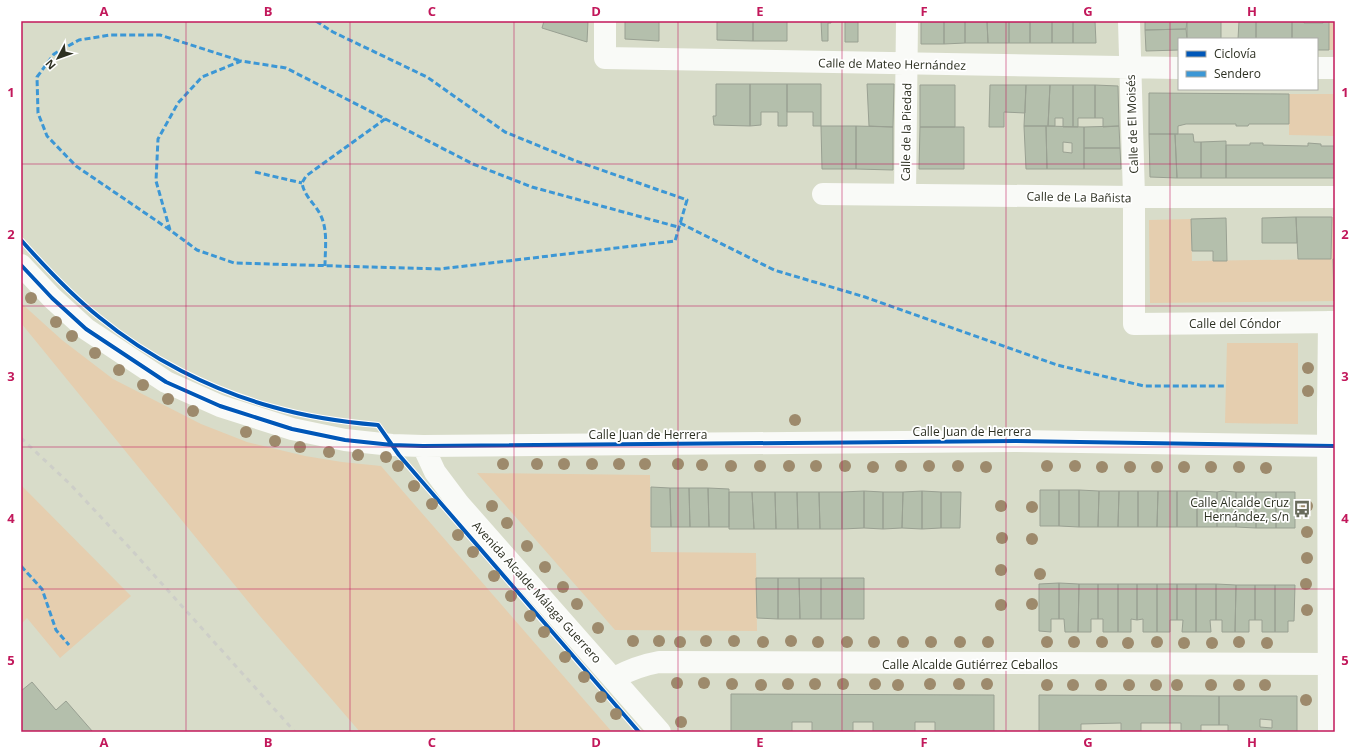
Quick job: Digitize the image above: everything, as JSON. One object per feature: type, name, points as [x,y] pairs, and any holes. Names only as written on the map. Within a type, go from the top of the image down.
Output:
[{"type":"street","name":"Calle de Mateo Hernández","points":[[605,21],[605,58],[1178,68]]},
{"type":"street","name":"Calle de la Piedad","points":[[905,195],[907,21]]},
{"type":"street","name":"Calle de El Moisés","points":[[1129,21],[1134,197],[1134,324]]},
{"type":"street","points":[[1318,68],[1335,68]]},
{"type":"street","name":"Calle de La Bañista","points":[[823,194],[1335,197]]},
{"type":"street","name":"Calle Juan de Herrera","points":[[21,265],[52,298],[86,329],[166,382],[220,406],[292,429],[344,440],[392,445],[423,446],[1015,441],[1332,446]]},
{"type":"street","points":[[1329,732],[1332,668],[1332,322]]},
{"type":"street","name":"Calle del Cóndor","points":[[1134,324],[1332,322]]},
{"type":"street","name":"Avenida Alcalde Málaga Guerrero","points":[[423,446],[435,472],[459,504],[614,678],[660,732]]},
{"type":"street","name":"Calle Alcalde Gutiérrez Ceballos","points":[[614,678],[641,665],[659,662],[1332,668]]},
{"type":"shaded area","points":[[1329,21],[1335,21],[1335,50],[1329,50]]},
{"type":"shaded area","points":[[1289,94],[1335,94],[1335,136],[1289,135]]},
{"type":"shaded area","points":[[1332,217],[1335,217],[1335,259],[1333,259],[1334,301],[1150,303],[1149,220],[1191,219],[1192,261],[1331,259]]},
{"type":"shaded area","points":[[21,303],[62,340],[113,379],[201,424],[247,442],[305,456],[381,466],[612,732],[360,732],[259,615],[21,323]]},
{"type":"shaded area","points":[[1227,343],[1298,343],[1298,424],[1225,423]]},
{"type":"shaded area","points":[[477,473],[650,475],[651,552],[756,553],[757,631],[615,630]]},
{"type":"shaded area","points":[[21,485],[131,596],[60,658],[27,618],[21,624]]},
{"type":"building","points":[[544,21],[588,21],[587,42],[542,28]]},
{"type":"building","points":[[625,21],[659,21],[659,41],[625,39]]},
{"type":"building","points":[[717,21],[753,21],[753,41],[717,40]]},
{"type":"building","points":[[753,21],[787,21],[787,41],[753,41]]},
{"type":"building","points":[[821,21],[831,21],[831,23],[828,23],[828,41],[822,41]]},
{"type":"building","points":[[845,21],[858,21],[858,42],[845,42]]},
{"type":"building","points":[[921,21],[944,21],[944,44],[921,44]]},
{"type":"building","points":[[944,21],[965,21],[965,43],[944,44]]},
{"type":"building","points":[[965,21],[987,21],[988,43],[965,43]]},
{"type":"building","points":[[987,21],[1009,21],[1009,43],[988,43]]},
{"type":"building","points":[[1009,21],[1030,21],[1030,43],[1009,43]]},
{"type":"building","points":[[1030,21],[1052,21],[1052,43],[1030,43]]},
{"type":"building","points":[[1052,21],[1073,21],[1073,43],[1052,43]]},
{"type":"building","points":[[1073,21],[1095,21],[1096,43],[1073,43]]},
{"type":"building","points":[[1145,21],[1187,21],[1186,29],[1145,30]]},
{"type":"building","points":[[1187,21],[1221,21],[1221,38],[1187,38]]},
{"type":"building","points":[[1239,21],[1256,21],[1256,38],[1238,38]]},
{"type":"building","points":[[1256,21],[1292,21],[1292,38],[1256,38]]},
{"type":"building","points":[[1292,21],[1304,21],[1304,23],[1323,23],[1323,21],[1329,21],[1329,50],[1318,50],[1318,38],[1292,38]]},
{"type":"building","points":[[1186,29],[1187,38],[1178,38],[1178,50],[1146,51],[1145,30]]},
{"type":"building","points":[[716,84],[750,84],[750,126],[714,125],[713,116],[716,116]]},
{"type":"building","points":[[750,84],[787,84],[787,126],[778,126],[778,112],[761,112],[761,125],[750,126]]},
{"type":"building","points":[[787,84],[821,84],[821,126],[813,126],[813,112],[787,112]]},
{"type":"building","points":[[867,84],[894,84],[893,127],[869,126]]},
{"type":"building","points":[[920,85],[955,85],[955,127],[920,127]]},
{"type":"building","points":[[990,85],[1026,85],[1025,113],[1004,112],[1004,127],[989,127]]},
{"type":"building","points":[[1026,85],[1050,85],[1048,126],[1024,126]]},
{"type":"building","points":[[1050,85],[1073,85],[1073,127],[1063,127],[1063,118],[1055,118],[1055,126],[1048,126]]},
{"type":"building","points":[[1073,85],[1095,85],[1095,118],[1078,118],[1078,127],[1073,127]]},
{"type":"building","points":[[1095,85],[1118,86],[1119,126],[1103,127],[1103,118],[1095,118]]},
{"type":"building","points":[[1149,93],[1289,94],[1289,124],[1249,124],[1248,126],[1236,126],[1236,124],[1186,124],[1178,126],[1178,134],[1149,134]]},
{"type":"building","points":[[821,126],[856,126],[856,169],[822,169]]},
{"type":"building","points":[[856,126],[893,127],[893,170],[856,169]]},
{"type":"building","points":[[1024,126],[1046,126],[1047,169],[1026,169]]},
{"type":"building","points":[[1046,126],[1084,127],[1084,169],[1047,169]],"holes":[[[1063,142],[1072,143],[1072,153],[1063,152]]]},
{"type":"building","points":[[1119,126],[1120,148],[1084,148],[1084,127]]},
{"type":"building","points":[[920,127],[964,127],[964,169],[919,169]]},
{"type":"building","points":[[1149,134],[1175,134],[1177,178],[1150,177]]},
{"type":"building","points":[[1175,134],[1193,134],[1194,142],[1201,142],[1201,178],[1177,178]]},
{"type":"building","points":[[1226,141],[1226,178],[1201,178],[1201,142]]},
{"type":"building","points":[[1250,143],[1263,143],[1263,145],[1308,146],[1308,143],[1321,144],[1321,146],[1335,146],[1335,178],[1226,178],[1226,145],[1250,145]]},
{"type":"building","points":[[1084,148],[1120,148],[1121,169],[1084,169]]},
{"type":"building","points":[[1296,217],[1297,243],[1262,243],[1262,218]]},
{"type":"building","points":[[1296,217],[1332,217],[1331,259],[1298,259]]},
{"type":"building","points":[[1226,218],[1227,261],[1213,261],[1213,251],[1192,251],[1191,219]]},
{"type":"building","points":[[1333,259],[1335,259],[1335,301],[1334,301]]},
{"type":"building","points":[[651,487],[670,488],[671,527],[651,527]]},
{"type":"building","points":[[670,488],[689,488],[690,527],[671,527]]},
{"type":"building","points":[[689,488],[708,488],[709,527],[690,527]]},
{"type":"building","points":[[708,488],[729,489],[729,527],[709,527]]},
{"type":"building","points":[[1040,490],[1059,490],[1059,526],[1040,526]]},
{"type":"building","points":[[1059,490],[1079,490],[1079,527],[1059,526]]},
{"type":"building","points":[[1079,490],[1099,491],[1098,527],[1079,527]]},
{"type":"building","points":[[864,491],[883,492],[883,529],[864,528]]},
{"type":"building","points":[[864,491],[864,528],[842,529],[842,492]]},
{"type":"building","points":[[922,491],[941,492],[941,528],[922,529]]},
{"type":"building","points":[[922,491],[922,529],[902,528],[903,492]]},
{"type":"building","points":[[1099,491],[1119,491],[1118,527],[1098,527]]},
{"type":"building","points":[[1119,491],[1138,491],[1138,527],[1118,527]]},
{"type":"building","points":[[1138,491],[1158,491],[1157,527],[1138,527]]},
{"type":"building","points":[[1158,491],[1177,491],[1177,527],[1157,527]]},
{"type":"building","points":[[1177,491],[1197,491],[1197,527],[1177,527]]},
{"type":"building","points":[[1197,491],[1217,492],[1217,527],[1197,527]]},
{"type":"building","points":[[729,492],[752,492],[754,529],[729,529]]},
{"type":"building","points":[[752,492],[775,492],[776,529],[754,529]]},
{"type":"building","points":[[775,492],[797,492],[798,529],[776,529]]},
{"type":"building","points":[[797,492],[819,492],[820,529],[798,529]]},
{"type":"building","points":[[819,492],[842,492],[842,529],[820,529]]},
{"type":"building","points":[[883,492],[903,492],[902,528],[883,529]]},
{"type":"building","points":[[941,492],[961,492],[960,528],[941,528]]},
{"type":"building","points":[[1217,492],[1236,492],[1236,527],[1217,527]]},
{"type":"building","points":[[1236,492],[1256,492],[1256,528],[1236,527]]},
{"type":"building","points":[[1256,492],[1276,492],[1276,528],[1256,528]]},
{"type":"building","points":[[1276,492],[1295,492],[1295,528],[1276,528]]},
{"type":"building","points":[[756,578],[778,578],[778,619],[757,618]]},
{"type":"building","points":[[778,578],[799,578],[800,619],[778,619]]},
{"type":"building","points":[[799,578],[821,578],[821,619],[800,619]]},
{"type":"building","points":[[821,578],[842,578],[842,619],[821,619]]},
{"type":"building","points":[[842,578],[864,578],[864,619],[842,619]]},
{"type":"building","points":[[1059,583],[1079,584],[1078,632],[1065,632],[1064,619],[1059,619]]},
{"type":"building","points":[[1059,583],[1059,619],[1051,619],[1051,632],[1039,631],[1039,584]]},
{"type":"building","points":[[1079,584],[1098,584],[1098,619],[1091,619],[1091,632],[1078,632]]},
{"type":"building","points":[[1098,584],[1118,584],[1118,632],[1103,632],[1103,619],[1098,619]]},
{"type":"building","points":[[1118,584],[1137,584],[1137,620],[1131,619],[1131,632],[1118,632]]},
{"type":"building","points":[[1137,584],[1157,584],[1157,632],[1143,632],[1143,619],[1137,620]]},
{"type":"building","points":[[1157,584],[1177,584],[1177,620],[1170,620],[1170,632],[1157,632]]},
{"type":"building","points":[[1177,584],[1196,584],[1196,632],[1182,632],[1183,620],[1177,620]]},
{"type":"building","points":[[1196,584],[1216,584],[1216,620],[1210,620],[1211,632],[1196,632]]},
{"type":"building","points":[[1216,584],[1236,585],[1235,632],[1222,632],[1222,620],[1216,620]]},
{"type":"building","points":[[1236,585],[1255,585],[1255,620],[1249,620],[1249,632],[1235,632]]},
{"type":"building","points":[[1255,585],[1275,585],[1275,632],[1262,632],[1262,620],[1255,620]]},
{"type":"building","points":[[1275,585],[1295,585],[1294,621],[1288,621],[1288,632],[1275,632]]},
{"type":"building","points":[[32,682],[56,710],[66,701],[93,732],[21,732],[21,691]]},
{"type":"building","points":[[731,694],[994,695],[994,732],[935,732],[935,722],[915,722],[915,732],[873,732],[873,722],[853,722],[853,732],[812,732],[812,722],[792,722],[792,732],[731,732]]},
{"type":"building","points":[[1039,695],[1219,696],[1219,725],[1201,725],[1201,732],[1181,732],[1181,723],[1141,723],[1141,732],[1121,732],[1121,723],[1081,724],[1081,732],[1039,732]]},
{"type":"building","points":[[1219,696],[1297,696],[1297,732],[1228,732],[1228,725],[1219,725]],"holes":[[[1260,719],[1272,720],[1272,728],[1260,727]]]},
{"type":"railway","points":[[21,438],[70,484],[128,546],[295,732]]},
{"type":"marked path","points":[[316,21],[333,32],[427,77],[505,132],[576,161],[687,200],[675,241],[440,269],[234,263],[197,250],[170,230],[156,181],[158,139],[178,103],[202,77],[241,61],[286,68],[473,164],[532,187],[678,227]]},
{"type":"marked path","points":[[170,230],[76,166],[47,136],[38,113],[37,77],[54,54],[79,40],[110,35],[160,35],[241,61]]},
{"type":"marked path","points":[[325,266],[325,228],[319,211],[305,193],[302,183],[306,176],[385,119]]},
{"type":"marked path","points":[[255,172],[302,183]]},
{"type":"marked path","points":[[680,223],[774,270],[865,297],[1057,365],[1144,386],[1226,386]]},
{"type":"marked path","points":[[21,566],[42,589],[56,630],[69,645]]},
{"type":"cycle path","points":[[21,240],[58,280],[99,317],[139,346],[182,371],[227,392],[273,407],[326,419],[378,425],[399,455],[639,732]]},
{"type":"cycle path","points":[[21,265],[52,298],[86,329],[166,382],[220,406],[292,429],[345,440],[392,445],[423,446],[1015,441],[1335,446]]},
{"type":"place","name":"Calle Alcalde Cruz Hernández, s/n","points":[[1302,509]]}]
